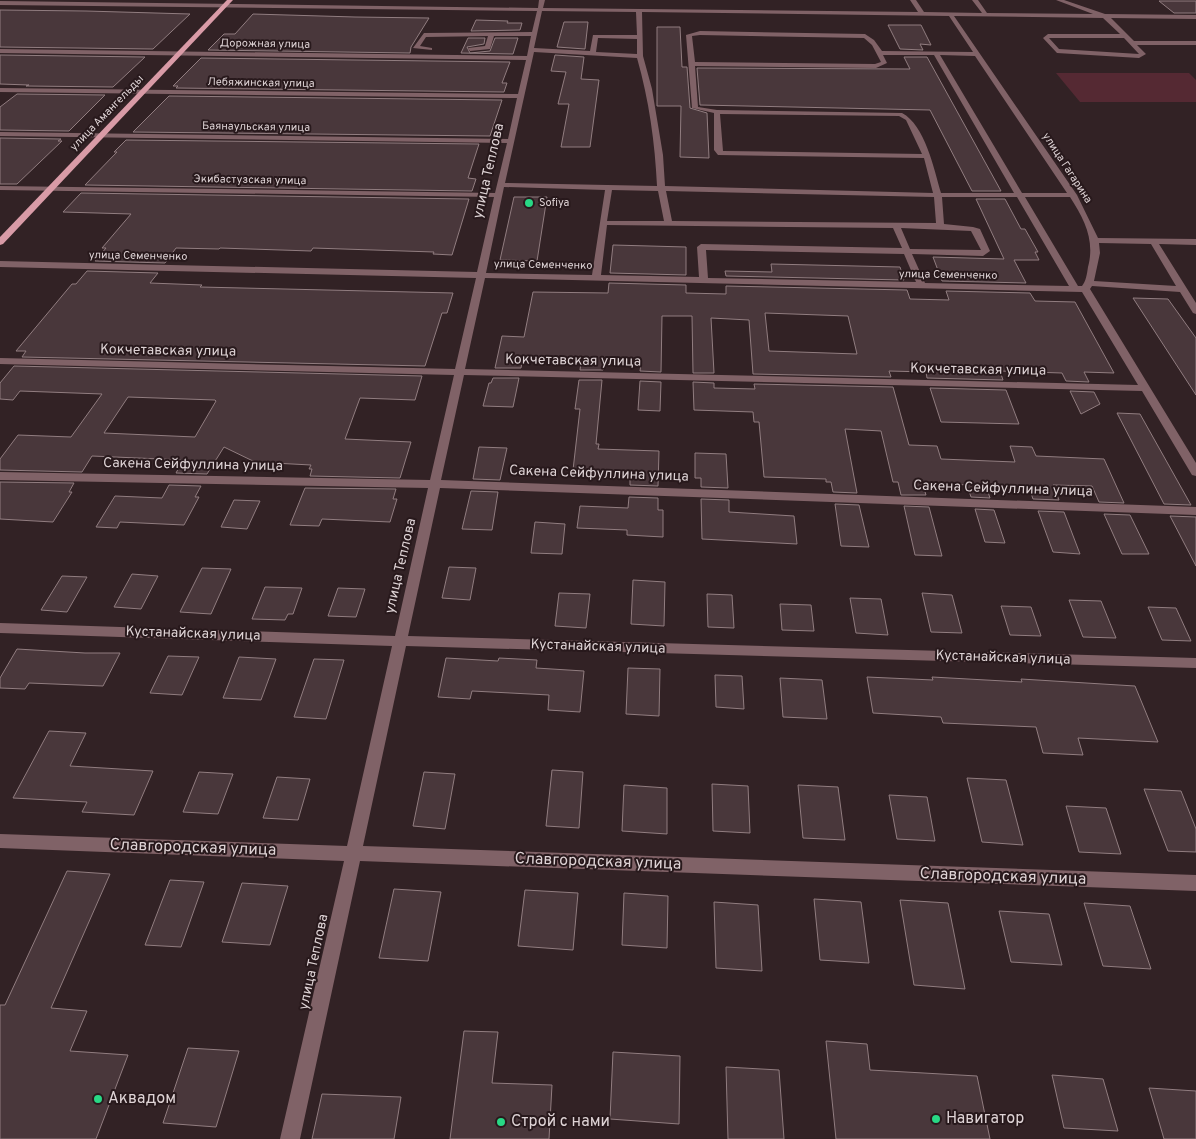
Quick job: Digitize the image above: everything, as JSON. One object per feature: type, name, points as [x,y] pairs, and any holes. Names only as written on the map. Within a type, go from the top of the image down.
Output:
[{"type":"main road","name":"улица Амангельды","points":[[0,242],[228,3]]},
{"type":"street","points":[[296,6],[301,0]]},
{"type":"street","points":[[913,0],[922,14]]},
{"type":"street","points":[[975,0],[986,15]]},
{"type":"street","points":[[1059,0],[1107,17],[1126,36],[1132,42],[1143,55],[1057,51],[1046,38],[1051,36],[1126,36]]},
{"type":"street","points":[[0,3],[228,3],[296,6],[541,5],[639,11],[1196,17]]},
{"type":"street","name":"улица Теплова","points":[[290,1139],[541,5]]},
{"type":"street","points":[[639,11],[638,37],[640,56],[649,89],[662,188],[669,224]]},
{"type":"street","name":"улица Гагарина","points":[[951,15],[1079,205],[1095,240],[1096,253],[1083,287]]},
{"type":"street","points":[[692,64],[876,66],[884,63],[880,53],[869,38],[860,35],[700,33],[690,35],[692,64],[696,108],[717,112],[900,114],[908,119],[927,156],[938,194],[940,226]]},
{"type":"street","points":[[461,49],[488,48],[492,34]]},
{"type":"street","points":[[451,49],[416,48],[424,35],[534,34]]},
{"type":"street","points":[[593,52],[595,36],[638,37]]},
{"type":"street","points":[[1132,42],[1196,43]]},
{"type":"street","name":"Дорожная улица","points":[[0,51],[530,54],[593,52],[640,56]]},
{"type":"street","points":[[880,53],[977,54]]},
{"type":"street","points":[[936,54],[1020,195],[1083,287],[1196,472]]},
{"type":"street","name":"Лебяжинская улица","points":[[0,90],[521,96]]},
{"type":"street","points":[[717,112],[718,150],[722,152],[927,156]]},
{"type":"street","name":"Баянаульская улица","points":[[0,134],[511,141]]},
{"type":"street","points":[[596,278],[609,187]]},
{"type":"street","name":"Экибастузская улица","points":[[0,188],[500,190],[609,187],[1073,195]]},
{"type":"street","points":[[603,223],[940,226],[977,231],[986,251],[983,253],[701,247]]},
{"type":"street","points":[[699,224],[704,280]]},
{"type":"street","points":[[896,226],[922,285]]},
{"type":"street","points":[[1095,240],[1196,242]]},
{"type":"street","points":[[1154,242],[1196,311]]},
{"type":"street","name":"улица Семенченко","points":[[0,264],[1182,289]]},
{"type":"street","name":"Кокчетавская улица","points":[[0,360],[1145,388]]},
{"type":"street","name":"Сакена Сейфуллина улица","points":[[0,476],[435,484],[1196,511]]},
{"type":"street","name":"Кустанайская улица","points":[[0,628],[1196,663]]},
{"type":"street","name":"Славгородская улица","points":[[0,841],[1196,884]]},
{"type":"shaded area","points":[[1056,73],[1189,73],[1196,80],[1196,102],[1080,102]]},
{"type":"building","points":[[1159,1],[1196,1],[1196,13],[1174,13]]},
{"type":"building","points":[[0,10],[190,14],[153,49],[0,47]]},
{"type":"building","points":[[253,14],[429,18],[411,47],[410,53],[208,50],[224,34],[235,34]]},
{"type":"building","points":[[476,20],[522,23],[520,30],[471,31]]},
{"type":"building","points":[[564,22],[588,22],[585,49],[557,47]]},
{"type":"building","points":[[888,25],[921,25],[931,45],[920,44],[923,50],[900,49]]},
{"type":"building","points":[[657,27],[680,27],[682,67],[687,67],[690,108],[707,113],[709,158],[680,157],[681,106],[657,106]]},
{"type":"building","points":[[468,38],[485,38],[484,44],[467,47],[470,53],[490,51],[495,38],[518,38],[513,54],[461,53]]},
{"type":"building","points":[[0,55],[145,57],[113,87],[26,86],[29,85],[0,84]]},
{"type":"building","points":[[555,55],[584,57],[581,79],[599,80],[590,147],[561,147],[569,104],[558,104],[566,72],[551,71]]},
{"type":"building","points":[[904,57],[927,57],[1001,191],[972,191],[930,110],[700,105],[697,68],[910,69]]},
{"type":"building","points":[[201,58],[510,62],[502,83],[507,83],[504,92],[176,88],[178,86],[173,86]]},
{"type":"building","points":[[17,94],[105,95],[69,131],[0,130],[0,107]]},
{"type":"building","points":[[169,96],[502,100],[490,136],[133,132]]},
{"type":"building","points":[[0,138],[61,139],[58,141],[62,141],[17,184],[0,184]]},
{"type":"building","points":[[126,140],[479,144],[468,178],[476,179],[472,191],[85,185]]},
{"type":"building","points":[[81,193],[469,199],[452,255],[433,254],[434,252],[313,248],[311,251],[176,248],[165,263],[95,261],[106,248],[102,248],[131,214],[63,212]]},
{"type":"building","points":[[514,197],[547,197],[537,261],[500,260]]},
{"type":"building","points":[[976,199],[1005,199],[1021,229],[1025,229],[1038,252],[1035,252],[1039,260],[1014,260],[1026,283],[942,281],[933,257],[1004,259]]},
{"type":"building","points":[[613,245],[686,247],[686,275],[610,273]]},
{"type":"building","points":[[771,264],[900,267],[904,280],[726,276],[725,271],[772,272]]},
{"type":"building","points":[[87,271],[158,273],[150,283],[202,285],[200,287],[453,293],[447,313],[442,313],[425,366],[22,357],[26,351],[16,351],[72,284],[76,284]]},
{"type":"building","points":[[609,283],[686,285],[686,293],[726,294],[726,286],[907,290],[910,299],[949,300],[946,291],[1030,293],[1035,301],[1075,302],[1114,373],[1084,372],[1089,382],[1066,381],[1062,373],[1000,371],[1003,380],[927,378],[926,372],[889,371],[891,377],[753,374],[749,320],[711,318],[714,373],[693,373],[692,316],[662,316],[661,372],[640,371],[641,364],[605,362],[603,370],[580,370],[581,362],[569,362],[569,358],[523,357],[521,368],[495,368],[502,336],[524,337],[533,292],[608,293]],"holes":[[[765,313],[848,316],[857,354],[769,351]]]},
{"type":"building","points":[[1133,298],[1168,299],[1196,338],[1196,395]]},
{"type":"building","points":[[14,366],[422,376],[415,400],[360,398],[345,439],[411,442],[400,478],[310,476],[312,469],[309,469],[311,465],[255,462],[224,447],[207,474],[176,473],[183,460],[92,456],[82,472],[0,470],[0,459],[18,435],[71,437],[102,394],[20,391],[13,400],[0,399],[0,383]],"holes":[[[128,397],[215,400],[195,437],[104,433]]]},
{"type":"building","points":[[493,378],[519,378],[513,407],[483,406],[489,383],[491,383]]},
{"type":"building","points":[[579,380],[602,380],[596,444],[599,444],[598,449],[659,451],[658,486],[630,485],[630,473],[573,470],[580,409],[575,409]]},
{"type":"building","points":[[640,381],[661,382],[660,411],[638,410]]},
{"type":"building","points":[[693,382],[714,383],[714,388],[755,389],[754,384],[893,387],[909,445],[937,446],[941,459],[1015,462],[1010,446],[1032,447],[1036,456],[1104,459],[1124,503],[1099,502],[1092,486],[1053,485],[1059,500],[1033,499],[1030,490],[1026,490],[1025,487],[986,486],[990,498],[971,497],[967,485],[922,482],[926,495],[901,495],[898,482],[893,482],[881,431],[845,429],[857,493],[833,492],[831,482],[826,482],[826,479],[764,477],[759,422],[754,422],[753,412],[694,410]]},
{"type":"building","points":[[930,388],[1006,390],[1019,424],[941,422]]},
{"type":"building","points":[[1070,391],[1094,392],[1100,404],[1081,414]]},
{"type":"building","points":[[1117,413],[1140,414],[1191,505],[1164,504]]},
{"type":"building","points":[[479,447],[507,448],[500,480],[473,479]]},
{"type":"building","points":[[695,453],[726,454],[728,488],[701,487],[701,478],[695,478]]},
{"type":"building","points":[[0,482],[74,483],[69,492],[72,492],[53,522],[0,519]]},
{"type":"building","points":[[169,485],[201,486],[195,497],[199,497],[184,525],[120,522],[117,528],[96,527],[115,496],[162,498]]},
{"type":"building","points":[[305,488],[396,489],[393,499],[397,499],[390,522],[322,519],[319,526],[290,525]]},
{"type":"building","points":[[471,491],[498,492],[492,530],[462,529]]},
{"type":"building","points":[[629,497],[658,498],[658,510],[663,510],[663,537],[627,535],[627,530],[577,528],[580,506],[628,508]]},
{"type":"building","points":[[701,499],[729,500],[729,512],[794,516],[797,544],[702,539]]},
{"type":"building","points":[[234,500],[260,501],[247,529],[221,527]]},
{"type":"building","points":[[835,504],[859,505],[869,547],[841,546]]},
{"type":"building","points":[[904,506],[929,507],[942,556],[915,555]]},
{"type":"building","points":[[975,509],[994,510],[1005,543],[985,542]]},
{"type":"building","points":[[1038,511],[1064,512],[1080,554],[1053,552]]},
{"type":"building","points":[[1104,514],[1130,515],[1149,554],[1122,554]]},
{"type":"building","points":[[1170,516],[1196,517],[1196,566]]},
{"type":"building","points":[[535,522],[565,524],[562,554],[531,553]]},
{"type":"building","points":[[449,567],[476,568],[470,600],[442,598]]},
{"type":"building","points":[[202,568],[231,569],[211,614],[180,612]]},
{"type":"building","points":[[132,574],[158,576],[141,609],[114,607]]},
{"type":"building","points":[[62,576],[87,577],[67,612],[41,610]]},
{"type":"building","points":[[633,580],[665,582],[664,626],[631,624]]},
{"type":"building","points":[[265,587],[302,588],[293,614],[288,614],[285,620],[252,619]]},
{"type":"building","points":[[338,588],[365,589],[356,617],[328,616]]},
{"type":"building","points":[[559,593],[590,594],[586,628],[555,626]]},
{"type":"building","points":[[922,593],[952,595],[962,633],[931,632]]},
{"type":"building","points":[[707,594],[732,595],[734,628],[708,627]]},
{"type":"building","points":[[850,598],[881,599],[888,635],[856,633]]},
{"type":"building","points":[[1069,600],[1101,601],[1116,638],[1083,637]]},
{"type":"building","points":[[780,604],[811,605],[814,631],[782,630]]},
{"type":"building","points":[[1001,606],[1031,607],[1041,636],[1010,635]]},
{"type":"building","points":[[1148,607],[1176,608],[1191,641],[1162,640]]},
{"type":"building","points":[[17,649],[120,653],[103,686],[29,683],[25,689],[0,688],[0,678]]},
{"type":"building","points":[[168,656],[199,657],[182,695],[150,693]]},
{"type":"building","points":[[239,657],[276,659],[261,700],[223,698]]},
{"type":"building","points":[[446,658],[498,661],[499,658],[537,660],[536,668],[584,671],[580,712],[548,710],[549,695],[472,691],[470,699],[438,697]]},
{"type":"building","points":[[314,659],[344,660],[326,719],[294,717]]},
{"type":"building","points":[[628,668],[660,669],[659,716],[626,714]]},
{"type":"building","points":[[715,675],[742,676],[744,709],[716,707]]},
{"type":"building","points":[[867,677],[933,680],[932,677],[1022,682],[1021,679],[1135,686],[1158,742],[1078,738],[1083,755],[1043,753],[1036,727],[943,723],[941,717],[873,713]]},
{"type":"building","points":[[780,678],[822,680],[827,719],[783,717]]},
{"type":"building","points":[[49,731],[86,733],[70,766],[153,771],[134,815],[82,812],[87,802],[13,798]]},
{"type":"building","points":[[552,770],[583,772],[579,828],[546,826]]},
{"type":"building","points":[[199,772],[233,774],[218,814],[183,812]]},
{"type":"building","points":[[424,772],[455,774],[445,829],[413,826]]},
{"type":"building","points":[[277,777],[310,779],[298,820],[263,818]]},
{"type":"building","points":[[967,778],[1006,780],[1023,845],[982,842]]},
{"type":"building","points":[[712,784],[748,786],[750,833],[713,831]]},
{"type":"building","points":[[624,785],[667,788],[667,834],[622,831]]},
{"type":"building","points":[[798,785],[838,787],[845,840],[803,838]]},
{"type":"building","points":[[1144,789],[1181,791],[1196,829],[1196,852],[1168,851]]},
{"type":"building","points":[[889,795],[927,797],[935,841],[897,839]]},
{"type":"building","points":[[1066,806],[1106,808],[1121,854],[1079,852]]},
{"type":"building","points":[[67,871],[110,874],[51,1008],[87,1011],[70,1051],[128,1055],[96,1139],[0,1139],[0,1005],[5,1005]]},
{"type":"building","points":[[170,880],[204,882],[181,947],[145,945]]},
{"type":"building","points":[[242,883],[288,886],[270,945],[222,942]]},
{"type":"building","points":[[394,889],[441,892],[428,961],[379,958]]},
{"type":"building","points":[[525,890],[578,893],[573,950],[518,946]]},
{"type":"building","points":[[624,893],[668,896],[667,948],[622,945]]},
{"type":"building","points":[[814,899],[861,902],[869,963],[820,960]]},
{"type":"building","points":[[900,900],[948,903],[965,989],[914,985]]},
{"type":"building","points":[[714,902],[758,905],[762,971],[716,968]]},
{"type":"building","points":[[1084,903],[1130,906],[1151,969],[1103,966]]},
{"type":"building","points":[[999,911],[1049,914],[1062,965],[1011,962]]},
{"type":"building","points":[[464,1031],[498,1032],[492,1083],[552,1085],[549,1139],[450,1139]]},
{"type":"building","points":[[826,1041],[867,1044],[870,1070],[977,1076],[990,1139],[836,1139]]},
{"type":"building","points":[[188,1048],[239,1051],[216,1127],[163,1123]]},
{"type":"building","points":[[613,1052],[680,1056],[679,1124],[610,1119]]},
{"type":"building","points":[[726,1067],[779,1070],[784,1139],[728,1139]]},
{"type":"building","points":[[1052,1075],[1103,1079],[1118,1131],[1064,1128]]},
{"type":"building","points":[[1149,1088],[1196,1091],[1196,1139],[1164,1139]]},
{"type":"building","points":[[322,1094],[401,1097],[394,1139],[312,1139]]},
{"type":"place","name":"Sofiya","points":[[529,203]]},
{"type":"place","name":"Аквадом","points":[[98,1099]]},
{"type":"place","name":"Навигатор","points":[[936,1119]]},
{"type":"place","name":"Строй с нами","points":[[501,1122]]}]
